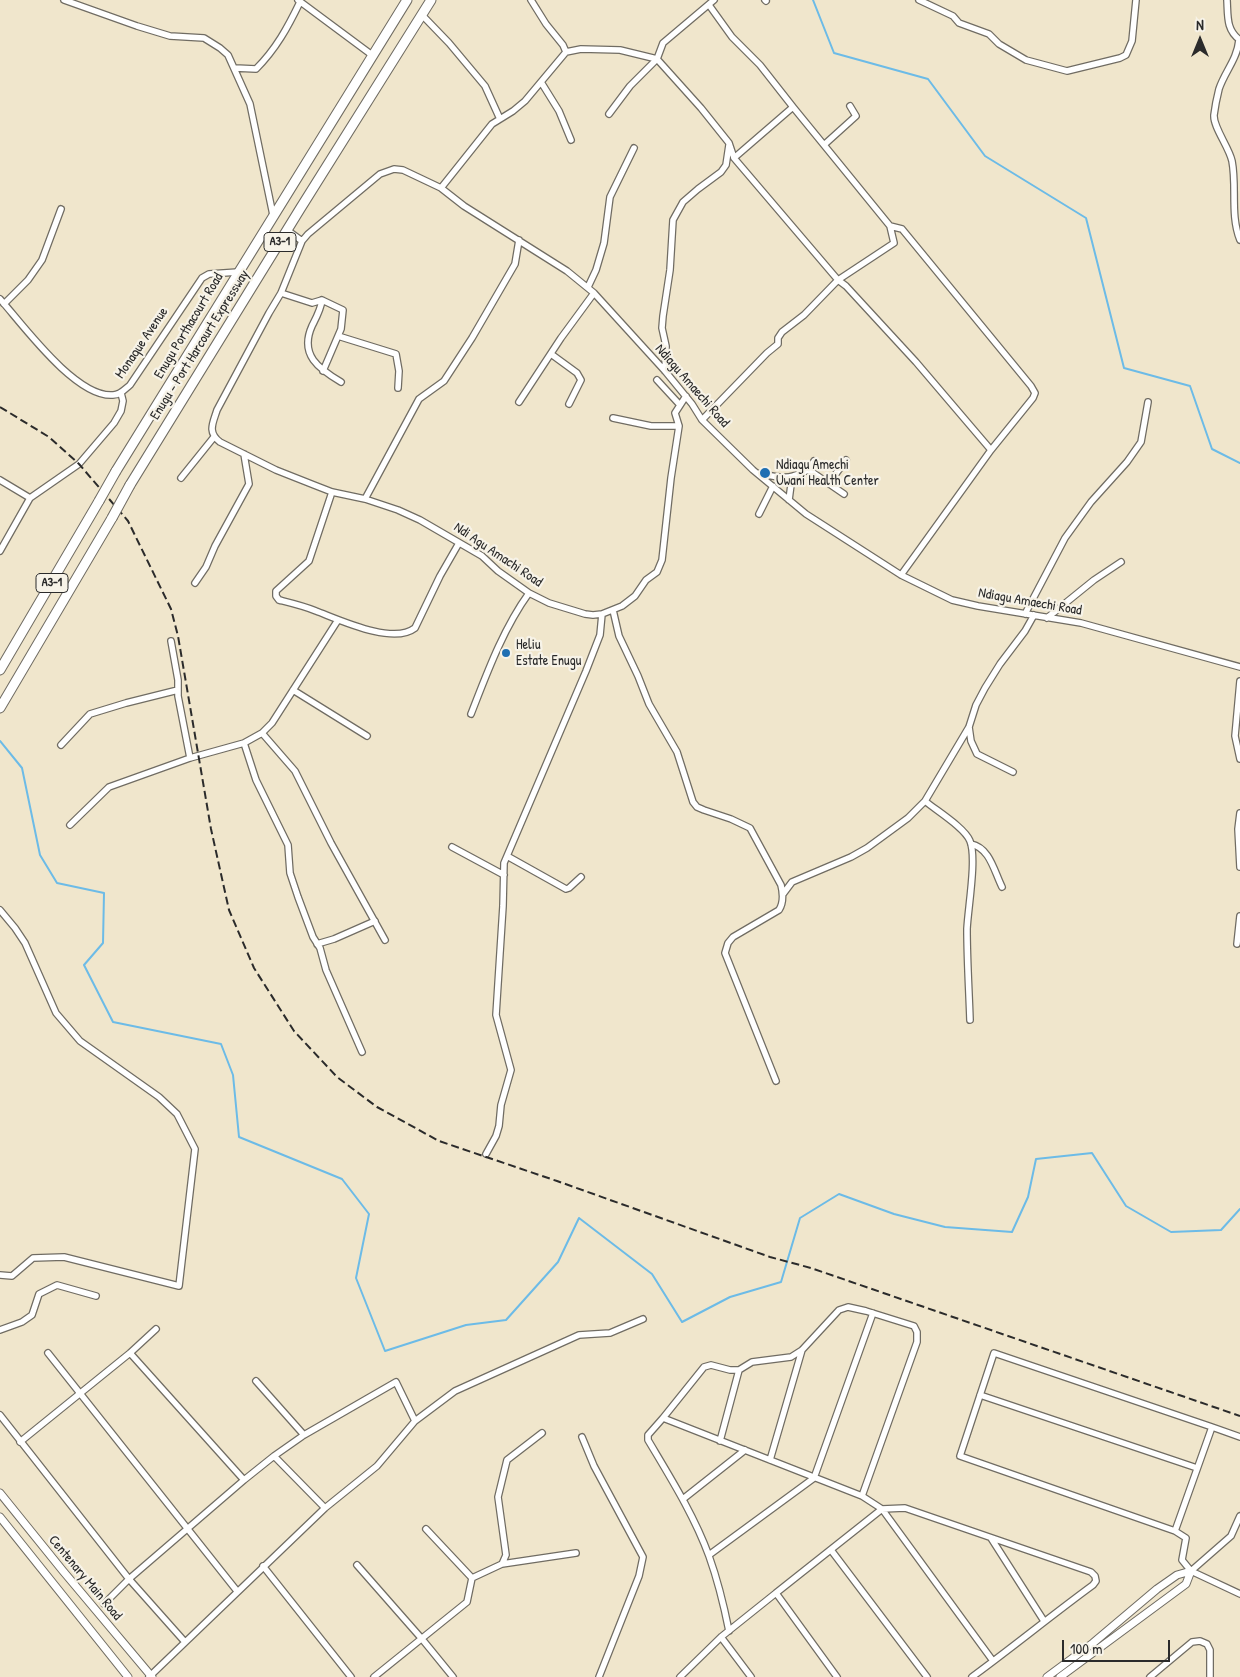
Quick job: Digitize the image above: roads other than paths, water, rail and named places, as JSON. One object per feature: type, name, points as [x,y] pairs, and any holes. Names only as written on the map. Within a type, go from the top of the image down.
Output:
[{"type":"highway","name":"Enugu Porthacourt Road","points":[[2,667],[116,471],[407,0]]},
{"type":"highway","name":"Enugu - Port Harcourt Expressway","points":[[0,708],[130,485],[430,0]]},
{"type":"street","points":[[64,0],[170,36],[204,38],[228,55],[250,104],[273,215]]},
{"type":"street","points":[[532,0],[566,52]]},
{"type":"street","points":[[609,114],[630,86],[657,59],[663,42],[714,0]]},
{"type":"street","points":[[919,0],[953,16],[959,23],[989,34],[999,44],[1026,60],[1067,71],[1126,55],[1132,41],[1136,0]]},
{"type":"street","points":[[1227,0],[1229,27],[1233,35],[1240,40],[1238,52],[1220,88],[1214,120],[1232,161],[1235,190],[1234,222],[1240,240]]},
{"type":"street","points":[[235,68],[256,69],[265,60],[274,50],[288,27],[299,1],[372,55]]},
{"type":"street","points":[[702,420],[767,353],[776,347],[782,332],[804,314],[838,280],[894,243],[890,226],[760,65],[732,37],[709,5]]},
{"type":"street","points":[[422,15],[449,43],[485,86],[500,119]]},
{"type":"street","points":[[441,188],[492,124],[525,101],[566,52],[581,49],[620,50],[657,59],[701,108],[729,143],[734,158],[838,280],[846,286],[916,362],[991,450]]},
{"type":"street","points":[[542,82],[571,140]]},
{"type":"street","points":[[825,144],[856,116],[850,106]]},
{"type":"street","points":[[734,158],[793,107]]},
{"type":"street","points":[[665,371],[666,346],[662,328],[670,270],[673,220],[683,202],[726,166],[729,143]]},
{"type":"street","points":[[588,287],[596,270],[604,243],[610,197],[634,148]]},
{"type":"street","name":"Ndiagu Amaechi Road","points":[[302,241],[380,174],[394,169],[403,170],[441,188],[464,206],[520,240],[588,287],[665,371],[686,396],[702,420],[753,470],[806,514],[901,575],[952,600],[1082,623],[1240,667]]},
{"type":"street","points":[[2,301],[25,284],[42,260],[62,209]]},
{"type":"street","points":[[890,226],[902,229],[1035,393],[991,450],[901,575]]},
{"type":"street","points":[[182,478],[214,438],[212,425],[217,410],[281,293],[302,241],[287,230]]},
{"type":"street","points":[[365,499],[419,399],[444,381],[476,332],[515,264],[520,240]]},
{"type":"street","name":"Monaque Avenue","points":[[2,301],[50,357],[66,372],[81,384],[104,395],[115,395],[130,386],[202,278],[210,274],[238,272]]},
{"type":"street","points":[[519,402],[594,292]]},
{"type":"street","points":[[281,293],[312,302],[322,300],[343,310],[341,330],[323,371]]},
{"type":"street","points":[[322,300],[308,338],[310,355],[323,371],[342,382]]},
{"type":"street","points":[[338,336],[396,354],[399,371],[398,388]]},
{"type":"street","points":[[551,354],[578,373],[582,380],[569,404]]},
{"type":"street","points":[[657,380],[680,404],[686,396]]},
{"type":"street","points":[[0,551],[30,498],[79,464],[114,424],[121,411],[123,401],[121,393]]},
{"type":"street","points":[[1025,614],[1065,538],[1091,502],[1127,462],[1141,442],[1148,402]]},
{"type":"street","name":"Ndi Agu Amachi Road","points":[[214,438],[276,470],[332,492],[365,499],[420,520],[482,556],[498,571],[529,593],[549,603],[593,615],[614,610],[635,596],[646,580],[657,572],[662,560],[672,469],[679,426],[676,414],[680,404]]},
{"type":"street","points":[[613,418],[652,426],[679,426]]},
{"type":"street","points":[[195,583],[206,567],[249,484],[244,454]]},
{"type":"street","points":[[829,483],[846,460]]},
{"type":"street","points":[[810,470],[814,461]]},
{"type":"street","points":[[753,470],[767,476],[792,477],[810,470],[844,494]]},
{"type":"street","points":[[789,500],[792,477]]},
{"type":"street","points":[[0,480],[30,498]]},
{"type":"street","points":[[758,514],[773,486]]},
{"type":"street","points":[[332,492],[309,561],[276,591],[276,596],[279,600],[318,611],[338,620],[391,634],[410,632],[415,628],[440,576],[459,543]]},
{"type":"street","points":[[1047,618],[1094,580],[1121,562]]},
{"type":"street","points":[[470,714],[497,649],[518,608],[529,593]]},
{"type":"street","points":[[614,610],[619,636],[649,704],[677,752],[693,802],[697,807],[750,828],[779,879],[783,894],[782,905],[779,910],[733,937],[728,943],[725,953],[776,1081]]},
{"type":"street","points":[[486,1154],[499,1126],[501,1105],[510,1070],[496,1015],[504,862],[586,671],[600,635],[602,614]]},
{"type":"street","points":[[783,894],[792,882],[851,857],[867,848],[908,818],[925,802],[969,727],[976,705],[985,688],[1034,616]]},
{"type":"street","points":[[70,824],[109,787],[190,758],[244,743],[262,733],[272,723],[338,620]]},
{"type":"street","points":[[172,641],[178,690],[190,758]]},
{"type":"street","points":[[1240,681],[1235,736],[1240,759]]},
{"type":"street","points":[[61,745],[90,714],[178,690]]},
{"type":"street","points":[[292,690],[367,736]]},
{"type":"street","points":[[969,727],[971,741],[977,754],[1013,772]]},
{"type":"street","points":[[262,733],[295,771],[385,940]]},
{"type":"street","points":[[244,743],[256,780],[288,845],[290,873],[298,897],[326,970],[362,1052]]},
{"type":"street","points":[[925,802],[962,830],[971,844],[973,859],[967,928],[970,1020]]},
{"type":"street","points":[[1240,813],[1238,829],[1240,867]]},
{"type":"street","points":[[971,844],[978,845],[987,854],[1002,887]]},
{"type":"street","points":[[452,847],[504,875]]},
{"type":"street","points":[[507,856],[566,888],[569,888],[581,877]]},
{"type":"street","points":[[779,879],[792,882]]},
{"type":"street","points":[[0,910],[16,928],[25,943],[56,1013],[80,1041],[160,1097],[177,1114],[195,1149],[179,1286],[64,1257],[33,1258],[12,1276],[0,1275]]},
{"type":"street","points":[[1237,944],[1240,916]]},
{"type":"street","points":[[317,944],[334,939],[374,921]]},
{"type":"street","points":[[0,1330],[22,1322],[32,1315],[39,1294],[57,1286],[96,1296]]},
{"type":"street","points":[[729,1631],[722,1596],[709,1555],[683,1499],[648,1440],[648,1435],[704,1367],[711,1365],[730,1370],[739,1370],[752,1362],[791,1357],[802,1350],[839,1310],[848,1307],[914,1326],[917,1332],[917,1342],[862,1496]]},
{"type":"street","points":[[709,1555],[814,1478],[873,1313]]},
{"type":"street","points":[[150,1676],[325,1508],[377,1466],[415,1421],[455,1391],[579,1335],[610,1333],[643,1319]]},
{"type":"street","points":[[20,1442],[130,1353],[156,1329]]},
{"type":"street","points":[[770,1460],[802,1350]]},
{"type":"street","points":[[48,1353],[81,1392],[237,1591]]},
{"type":"street","points":[[130,1353],[244,1480]]},
{"type":"street","points":[[1240,1437],[994,1353],[960,1456],[1175,1531],[1186,1538],[1182,1560],[1191,1571],[1240,1594]]},
{"type":"street","points":[[720,1441],[739,1370]]},
{"type":"street","points":[[256,1381],[304,1435]]},
{"type":"street","points":[[104,1604],[129,1579],[244,1480],[304,1435],[396,1382],[415,1421]]},
{"type":"street","points":[[980,1395],[1197,1468]]},
{"type":"street","points":[[0,1415],[129,1579],[184,1642]]},
{"type":"street","points":[[662,1418],[862,1496],[882,1509],[993,1661]]},
{"type":"street","points":[[1175,1531],[1212,1427]]},
{"type":"street","points":[[502,1564],[506,1555],[498,1497],[507,1460],[542,1434]]},
{"type":"street","points":[[582,1437],[594,1466],[642,1557],[639,1576],[599,1677]]},
{"type":"street","points":[[683,1499],[745,1450]]},
{"type":"street","points":[[274,1456],[325,1508]]},
{"type":"street","name":"Centenary Main Road","points":[[0,1493],[150,1676]]},
{"type":"street","points":[[680,1677],[729,1631],[882,1509],[905,1508],[1091,1572],[1095,1576],[1096,1581],[1093,1585],[972,1677]]},
{"type":"street","points":[[1061,1675],[1093,1643],[1158,1589],[1176,1575],[1191,1571],[1231,1536],[1240,1516]]},
{"type":"street","name":"Centenary Main Road","points":[[0,1517],[128,1677]]},
{"type":"street","points":[[426,1529],[472,1578]]},
{"type":"street","points":[[991,1538],[1044,1621]]},
{"type":"street","points":[[831,1550],[926,1677]]},
{"type":"street","points":[[472,1578],[502,1564],[576,1553]]},
{"type":"street","points":[[357,1565],[453,1677]]},
{"type":"street","points":[[263,1566],[351,1677]]},
{"type":"street","points":[[1047,1677],[1061,1675],[1186,1584],[1191,1571]]},
{"type":"street","points":[[374,1677],[467,1602],[472,1578]]},
{"type":"street","points":[[776,1593],[837,1677]]},
{"type":"street","points":[[722,1637],[751,1677]]},
{"type":"street","points":[[1150,1677],[1192,1642],[1200,1641],[1207,1644],[1210,1650],[1210,1677]]},
{"type":"waterway","points":[[813,0],[834,53],[928,79],[985,156],[1086,218],[1124,368],[1190,386],[1212,449],[1240,463]]},
{"type":"waterway","points":[[0,741],[22,768],[40,855],[57,883],[104,893],[103,943],[84,965],[113,1022],[221,1044],[233,1075],[239,1137],[342,1179],[369,1214],[356,1278],[385,1351],[466,1325],[506,1320],[558,1262],[579,1218],[652,1274],[682,1322],[730,1297],[781,1282],[800,1218],[839,1194],[894,1214],[945,1227],[1012,1232],[1028,1197],[1036,1159],[1092,1153],[1126,1206],[1171,1232],[1221,1230],[1240,1209]]},
{"type":"railway","points":[[0,407],[49,437],[79,464],[128,521],[171,609],[178,636],[211,829],[229,910],[254,968],[294,1031],[337,1077],[377,1107],[439,1141],[770,1257],[811,1268],[1240,1416]]},
{"type":"place","name":"Ndiagu Amechi Uwani Health Center","points":[[765,473]]},
{"type":"place","name":"Heliu Estate Enugu","points":[[506,653]]}]
